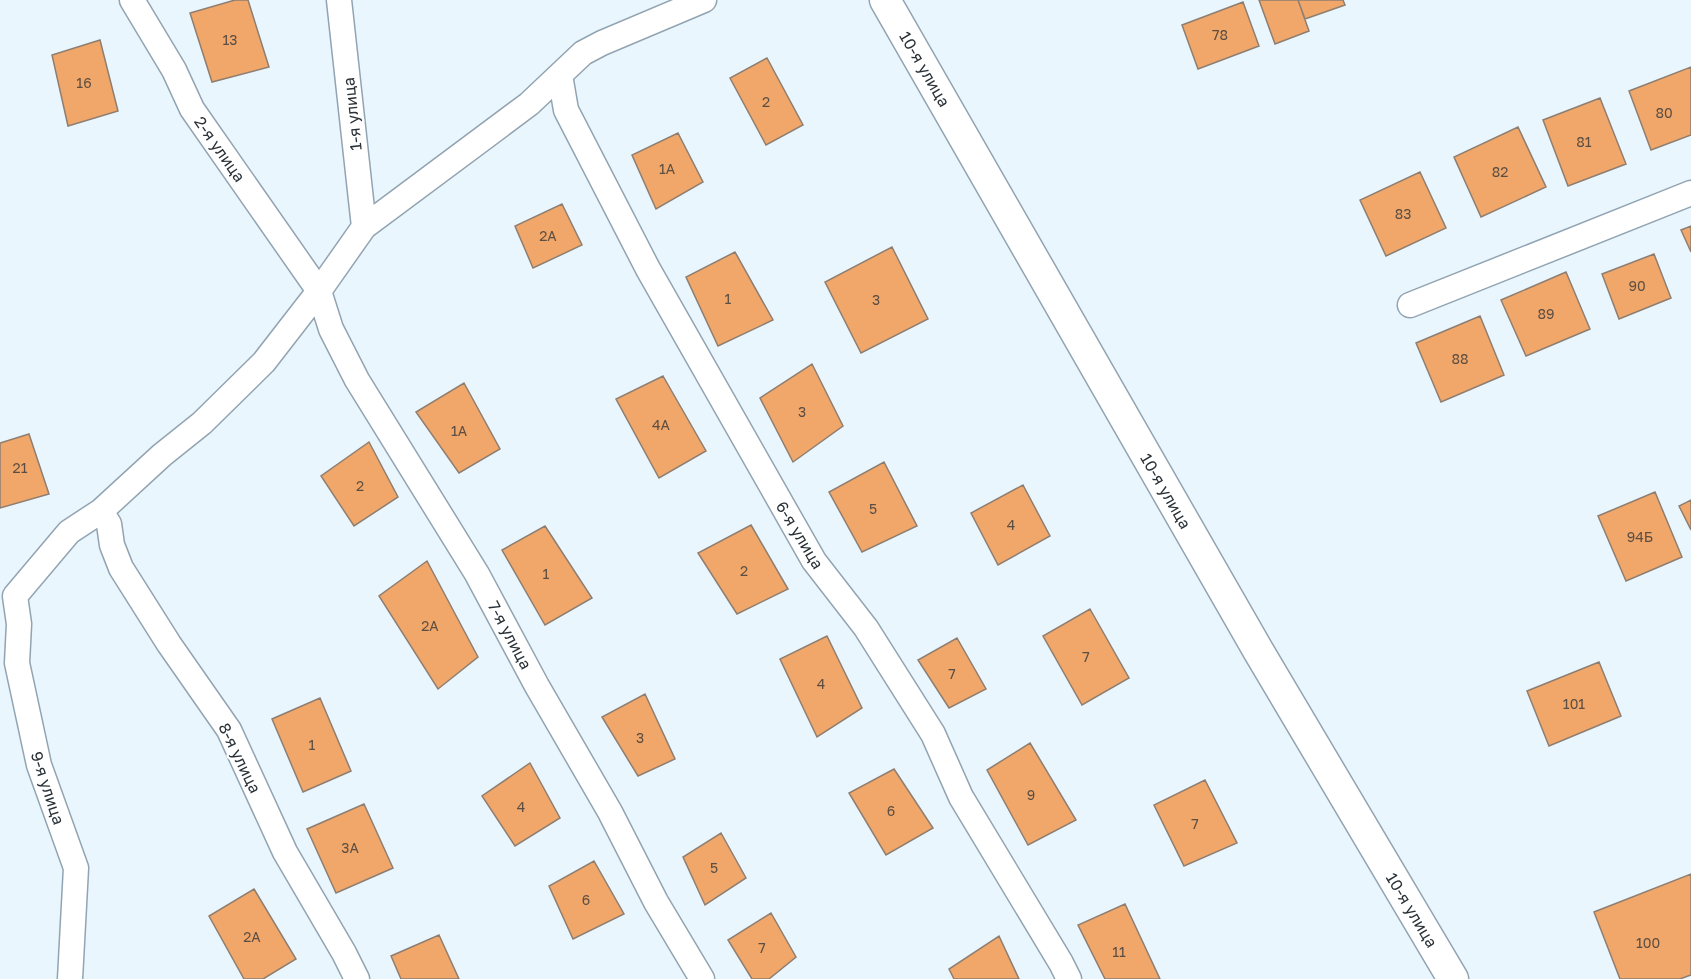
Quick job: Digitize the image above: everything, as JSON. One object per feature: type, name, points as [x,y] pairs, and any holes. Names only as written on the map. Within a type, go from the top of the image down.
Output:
[{"type":"street","name":"2-я улица","points":[[132,0],[174,70],[192,109],[319,291]]},
{"type":"street","name":"1-я улица","points":[[339,0],[364,227]]},
{"type":"street","points":[[8,592],[69,532],[101,511],[201,423],[264,362],[319,291],[364,227],[529,104],[584,53],[602,43],[704,0]]},
{"type":"street","name":"10-я улица","points":[[885,0],[1259,652],[1453,979]]},
{"type":"street","name":"6-я улица","points":[[560,75],[566,110],[653,280],[814,561],[866,628],[933,734],[961,797],[1069,979]]},
{"type":"street","points":[[1410,305],[1691,193]]},
{"type":"street","name":"7-я улица","points":[[319,291],[331,329],[357,380],[477,574],[537,686],[610,812],[656,902],[702,979]]},
{"type":"street","name":"8-я улица","points":[[101,511],[109,524],[112,545],[121,568],[169,644],[229,730],[285,852],[357,979]]},
{"type":"street","name":"9-я улица","points":[[8,592],[19,624],[17,663],[39,765],[76,868],[70,979]]},
{"type":"building","points":[[235,0],[248,0],[269,67],[212,82],[190,13]]},
{"type":"building","points":[[1259,0],[1298,0],[1309,31],[1275,44]]},
{"type":"building","points":[[1298,0],[1343,0],[1345,5],[1305,19]]},
{"type":"building","points":[[1243,2],[1259,46],[1198,69],[1182,25]]},
{"type":"building","points":[[100,40],[118,111],[68,126],[52,55]]},
{"type":"building","points":[[767,58],[803,125],[766,145],[730,78]]},
{"type":"building","points":[[1691,67],[1691,135],[1651,150],[1629,91]]},
{"type":"building","points":[[1600,98],[1626,164],[1568,186],[1543,120]]},
{"type":"building","points":[[1518,127],[1546,187],[1481,217],[1454,157]]},
{"type":"building","points":[[678,133],[703,182],[656,209],[632,155]]},
{"type":"building","points":[[1420,172],[1446,228],[1386,256],[1360,200]]},
{"type":"building","points":[[562,204],[582,245],[533,268],[515,226]]},
{"type":"building","points":[[1691,226],[1691,252],[1681,230]]},
{"type":"building","points":[[892,247],[928,319],[861,353],[825,282]]},
{"type":"building","points":[[735,252],[773,320],[718,346],[686,277]]},
{"type":"building","points":[[1654,254],[1671,298],[1619,319],[1602,274]]},
{"type":"building","points":[[1566,272],[1590,329],[1526,356],[1501,300]]},
{"type":"building","points":[[1480,316],[1504,375],[1441,402],[1416,343]]},
{"type":"building","points":[[812,364],[843,426],[793,462],[760,398]]},
{"type":"building","points":[[663,376],[706,451],[659,478],[616,399]]},
{"type":"building","points":[[464,383],[500,449],[459,473],[416,412]]},
{"type":"building","points":[[29,434],[49,494],[0,508],[0,443]]},
{"type":"building","points":[[369,442],[398,497],[354,526],[321,476]]},
{"type":"building","points":[[884,462],[917,526],[862,552],[829,492]]},
{"type":"building","points":[[1023,485],[1050,536],[998,565],[971,513]]},
{"type":"building","points":[[1655,492],[1682,557],[1626,581],[1598,516]]},
{"type":"building","points":[[1691,500],[1691,530],[1679,506]]},
{"type":"building","points":[[751,525],[788,589],[737,614],[698,553]]},
{"type":"building","points":[[545,526],[592,598],[545,625],[502,550]]},
{"type":"building","points":[[427,561],[478,657],[438,689],[379,596]]},
{"type":"building","points":[[1090,609],[1129,678],[1082,705],[1043,636]]},
{"type":"building","points":[[827,636],[862,708],[817,737],[780,659]]},
{"type":"building","points":[[957,638],[986,689],[949,708],[918,660]]},
{"type":"building","points":[[1599,662],[1621,716],[1549,746],[1527,691]]},
{"type":"building","points":[[645,694],[675,759],[638,776],[602,717]]},
{"type":"building","points":[[320,698],[351,771],[303,792],[272,719]]},
{"type":"building","points":[[1030,743],[1076,820],[1028,845],[987,770]]},
{"type":"building","points":[[530,763],[560,818],[515,846],[482,796]]},
{"type":"building","points":[[894,769],[933,828],[886,855],[849,793]]},
{"type":"building","points":[[1205,780],[1237,843],[1184,866],[1154,805]]},
{"type":"building","points":[[364,804],[393,868],[336,893],[307,829]]},
{"type":"building","points":[[721,833],[746,878],[705,905],[683,857]]},
{"type":"building","points":[[594,861],[624,914],[573,939],[549,886]]},
{"type":"building","points":[[1691,874],[1691,975],[1680,979],[1620,979],[1594,912]]},
{"type":"building","points":[[254,889],[296,959],[263,979],[244,979],[209,916]]},
{"type":"building","points":[[1125,904],[1160,979],[1105,979],[1078,925]]},
{"type":"building","points":[[771,913],[796,957],[769,979],[752,979],[728,940]]},
{"type":"building","points":[[439,935],[459,979],[401,979],[391,956]]},
{"type":"building","points":[[999,936],[1019,979],[954,979],[949,969]]}]
